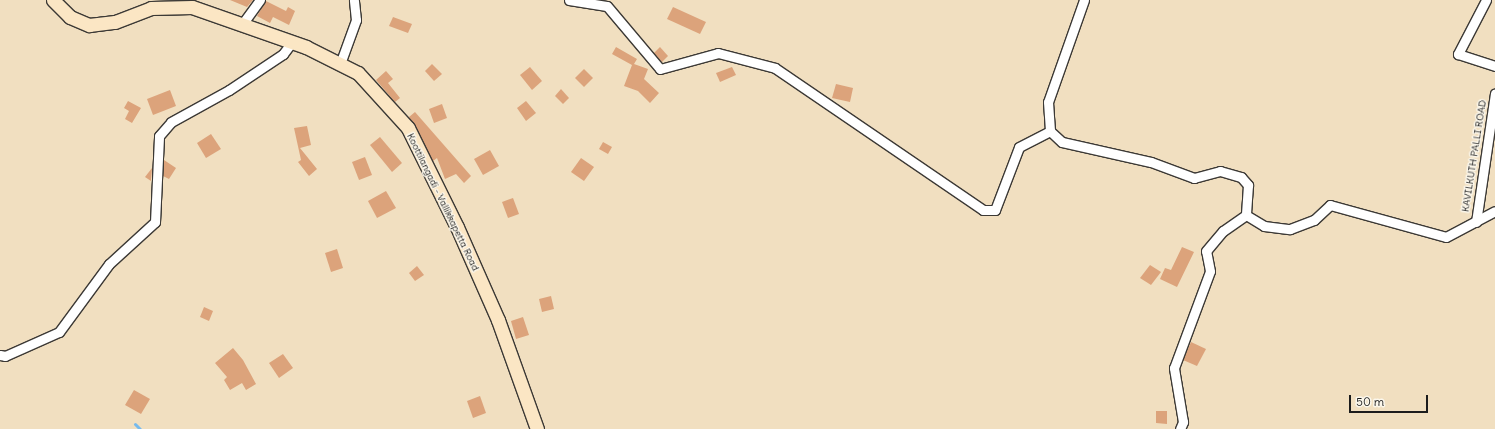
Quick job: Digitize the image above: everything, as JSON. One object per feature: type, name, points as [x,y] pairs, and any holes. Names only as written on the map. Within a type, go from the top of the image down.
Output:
[{"type":"main road","name":"Koottilangadi - Vallikkapetta Road","points":[[53,0],[70,17],[89,25],[115,22],[151,8],[171,6],[192,7],[243,23],[292,42],[358,73],[408,128],[457,227],[495,313],[537,429]]},
{"type":"street","points":[[243,23],[260,0]]},
{"type":"street","points":[[340,64],[356,20],[354,0]]},
{"type":"street","points":[[570,0],[607,3],[660,69],[718,53],[775,68],[983,210],[996,210],[1019,147],[1050,131]]},
{"type":"street","points":[[1084,0],[1048,102],[1050,131],[1062,142],[1151,162],[1194,178],[1220,172],[1241,177],[1248,185],[1246,215]]},
{"type":"street","points":[[1486,0],[1458,54],[1495,66]]},
{"type":"street","points":[[0,355],[5,356],[59,332],[110,264],[155,222],[159,136],[171,122],[229,90],[283,54],[292,42]]},
{"type":"street","name":"KAVILKUTH PALLI ROAD","points":[[1476,222],[1495,93]]},
{"type":"street","points":[[1246,215],[1264,226],[1290,229],[1314,220],[1330,205],[1446,237],[1495,211]]},
{"type":"street","points":[[1180,429],[1183,422],[1174,368],[1210,271],[1206,251],[1223,231],[1246,215]]},
{"type":"building","points":[[230,0],[253,0],[247,7]]},
{"type":"building","points":[[266,1],[286,11],[288,7],[295,11],[289,25],[273,17],[270,23],[257,16]]},
{"type":"building","points":[[673,7],[706,22],[700,34],[667,19]]},
{"type":"building","points":[[393,17],[412,24],[408,33],[389,26]]},
{"type":"building","points":[[616,47],[637,59],[634,64],[648,69],[644,79],[659,93],[650,103],[638,91],[624,86],[632,65],[612,54]]},
{"type":"building","points":[[660,47],[668,56],[662,62],[654,53]]},
{"type":"building","points":[[432,64],[442,74],[434,81],[425,71]]},
{"type":"building","points":[[530,67],[542,81],[532,90],[520,75]]},
{"type":"building","points":[[732,67],[736,75],[720,82],[716,73]]},
{"type":"building","points":[[584,69],[593,78],[584,87],[575,78]]},
{"type":"building","points":[[386,71],[393,79],[388,83],[400,98],[395,102],[376,80]]},
{"type":"building","points":[[836,84],[853,88],[850,102],[832,98]]},
{"type":"building","points":[[561,89],[569,98],[563,104],[555,96]]},
{"type":"building","points":[[170,90],[176,106],[153,115],[147,99]]},
{"type":"building","points":[[128,101],[141,108],[132,123],[125,119],[129,111],[124,108]]},
{"type":"building","points":[[526,101],[536,113],[526,121],[517,108]]},
{"type":"building","points":[[442,104],[447,118],[434,123],[429,109]]},
{"type":"building","points":[[415,112],[471,176],[464,183],[456,174],[445,179],[437,158],[433,161],[409,117]]},
{"type":"building","points":[[307,126],[311,145],[300,148],[317,169],[309,176],[298,162],[301,160],[294,128]]},
{"type":"building","points":[[211,134],[221,149],[206,158],[197,143]]},
{"type":"building","points":[[380,137],[402,163],[392,172],[370,145]]},
{"type":"building","points":[[603,142],[612,147],[608,154],[599,149]]},
{"type":"building","points":[[490,150],[499,166],[483,175],[474,159]]},
{"type":"building","points":[[365,157],[372,175],[359,180],[352,162]]},
{"type":"building","points":[[581,158],[594,167],[584,181],[571,172]]},
{"type":"building","points":[[164,160],[176,168],[169,179],[163,176]]},
{"type":"building","points":[[152,168],[151,181],[145,177]]},
{"type":"building","points":[[386,191],[396,208],[377,218],[368,201]]},
{"type":"building","points":[[513,198],[519,214],[508,218],[502,202]]},
{"type":"building","points":[[1182,247],[1194,252],[1177,287],[1160,279],[1165,268],[1171,270]]},
{"type":"building","points":[[337,249],[343,268],[331,272],[325,253]]},
{"type":"building","points":[[1150,265],[1161,272],[1151,285],[1140,278]]},
{"type":"building","points":[[417,266],[424,275],[415,281],[409,273]]},
{"type":"building","points":[[551,296],[554,309],[542,312],[539,299]]},
{"type":"building","points":[[204,307],[213,311],[209,321],[200,317]]},
{"type":"building","points":[[523,317],[529,335],[516,339],[511,321]]},
{"type":"building","points":[[1191,342],[1206,349],[1197,366],[1183,360]]},
{"type":"building","points":[[233,348],[243,360],[256,384],[246,390],[242,383],[230,390],[224,380],[227,377],[215,363]]},
{"type":"building","points":[[283,354],[293,368],[279,378],[269,363]]},
{"type":"building","points":[[134,390],[150,399],[141,414],[125,405]]},
{"type":"building","points":[[480,396],[486,413],[473,418],[467,401]]},
{"type":"building","points":[[1156,411],[1167,411],[1167,424],[1156,423]]},
{"type":"waterway","points":[[135,424],[140,429]]}]
